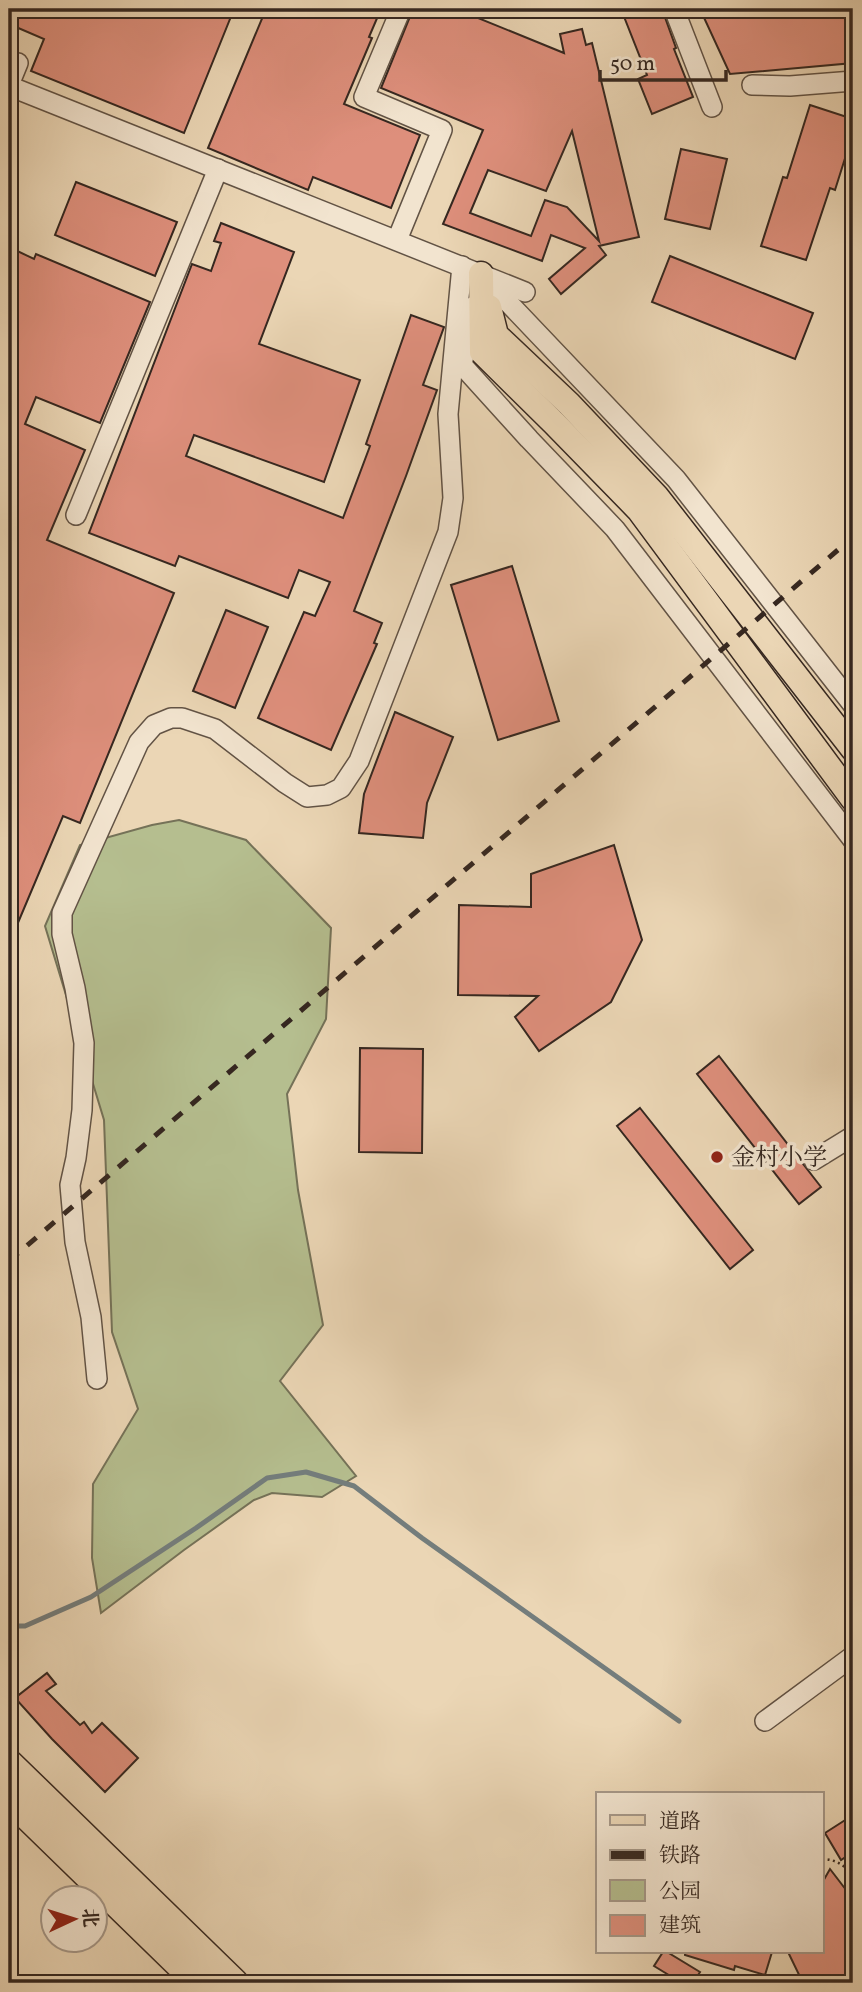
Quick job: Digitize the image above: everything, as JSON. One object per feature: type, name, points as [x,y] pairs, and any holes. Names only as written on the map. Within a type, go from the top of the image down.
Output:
[{"type":"highway","points":[[9,1764],[234,1983]]},
{"type":"highway","points":[[9,1798],[199,1983]]},
{"type":"main road","points":[[472,270],[496,335],[569,404],[657,497],[853,750]]},
{"type":"main road","points":[[472,270],[482,352],[639,510],[853,799]]},
{"type":"street","points":[[397,240],[442,130],[364,97],[401,9]]},
{"type":"street","points":[[674,9],[712,107]]},
{"type":"street","points":[[19,63],[9,86],[525,292]]},
{"type":"street","points":[[752,85],[790,86],[853,80]]},
{"type":"street","points":[[76,515],[218,169]]},
{"type":"street","points":[[472,270],[676,479],[846,682],[853,705]]},
{"type":"street","points":[[472,270],[462,365],[615,529],[853,839]]},
{"type":"street","points":[[97,1379],[91,1317],[75,1242],[70,1185],[82,1110],[85,1043],[62,934],[62,913],[139,741],[154,725],[170,718],[182,718],[215,729],[307,797],[327,795],[341,788],[359,761],[448,532],[453,498],[448,414],[472,270]]},
{"type":"street","points":[[814,1160],[853,1136]]},
{"type":"street","points":[[765,1721],[853,1656]]},
{"type":"path","points":[[824,1858],[846,1867],[853,1875]]},
{"type":"green space","points":[[179,820],[246,840],[331,928],[326,1019],[287,1094],[298,1190],[323,1325],[280,1381],[356,1476],[322,1497],[272,1493],[254,1500],[101,1613],[92,1558],[93,1484],[138,1409],[112,1332],[104,1120],[45,926],[80,845]]},
{"type":"building","points":[[9,9],[234,9],[184,133],[31,71],[44,39],[9,24]]},
{"type":"building","points":[[266,9],[381,9],[369,37],[372,38],[344,104],[420,135],[391,208],[313,177],[308,190],[208,148]]},
{"type":"building","points":[[413,9],[456,9],[564,53],[560,34],[582,29],[586,45],[592,43],[639,237],[599,246],[606,255],[561,294],[549,279],[585,248],[551,235],[542,261],[443,224],[483,130],[381,88]],"holes":[[[572,131],[599,241],[567,207],[545,200],[531,236],[470,213],[488,170],[546,191]]]},
{"type":"building","points":[[621,9],[662,9],[693,97],[652,114],[638,79],[647,75]]},
{"type":"building","points":[[700,9],[853,9],[853,63],[730,74]]},
{"type":"building","points":[[810,105],[853,119],[853,133],[835,190],[830,188],[806,260],[761,246],[783,177],[787,178]]},
{"type":"building","points":[[681,149],[727,159],[710,229],[665,219]]},
{"type":"building","points":[[76,182],[177,222],[155,276],[55,235]]},
{"type":"building","points":[[221,223],[294,252],[259,344],[360,380],[324,482],[194,435],[186,456],[343,518],[370,446],[366,444],[411,315],[444,327],[423,385],[437,390],[354,611],[382,623],[374,643],[377,644],[331,750],[258,718],[304,612],[315,616],[330,582],[299,570],[288,598],[179,556],[175,566],[89,533],[192,264],[211,271],[221,243],[214,241]]},
{"type":"building","points":[[9,247],[34,259],[36,254],[150,302],[100,423],[36,397],[25,424],[85,450],[47,540],[174,593],[80,823],[63,816],[9,944]]},
{"type":"building","points":[[670,256],[813,313],[795,359],[652,302]]},
{"type":"building","points":[[512,566],[559,721],[498,740],[451,585]]},
{"type":"building","points":[[226,610],[268,627],[235,708],[193,691]]},
{"type":"building","points":[[395,712],[453,737],[427,803],[423,838],[359,833],[364,794]]},
{"type":"building","points":[[614,845],[642,940],[611,1002],[539,1051],[515,1017],[538,996],[458,995],[459,905],[531,907],[531,874]]},
{"type":"building","points":[[360,1048],[423,1049],[422,1153],[359,1152]]},
{"type":"building","points":[[719,1056],[821,1187],[799,1204],[697,1074]]},
{"type":"building","points":[[640,1108],[753,1250],[730,1269],[617,1126]]},
{"type":"building","points":[[47,1673],[56,1684],[46,1691],[80,1725],[84,1722],[92,1733],[102,1723],[138,1758],[105,1792],[15,1698]]},
{"type":"building","points":[[853,1815],[853,1852],[841,1860],[825,1833]]},
{"type":"building","points":[[830,1869],[853,1899],[853,1983],[803,1983],[789,1954],[824,1954],[824,1880]]},
{"type":"building","points":[[662,1954],[670,1954],[700,1972],[693,1983],[682,1983],[654,1966]]},
{"type":"building","points":[[771,1954],[765,1975],[735,1966],[734,1970],[685,1955]]},
{"type":"waterway","points":[[9,1626],[25,1626],[91,1597],[267,1478],[306,1472],[354,1486],[422,1538],[679,1721]]},
{"type":"railway","points":[[9,1261],[853,537]]},
{"type":"place","name":"金村小学","points":[[717,1157]]}]
